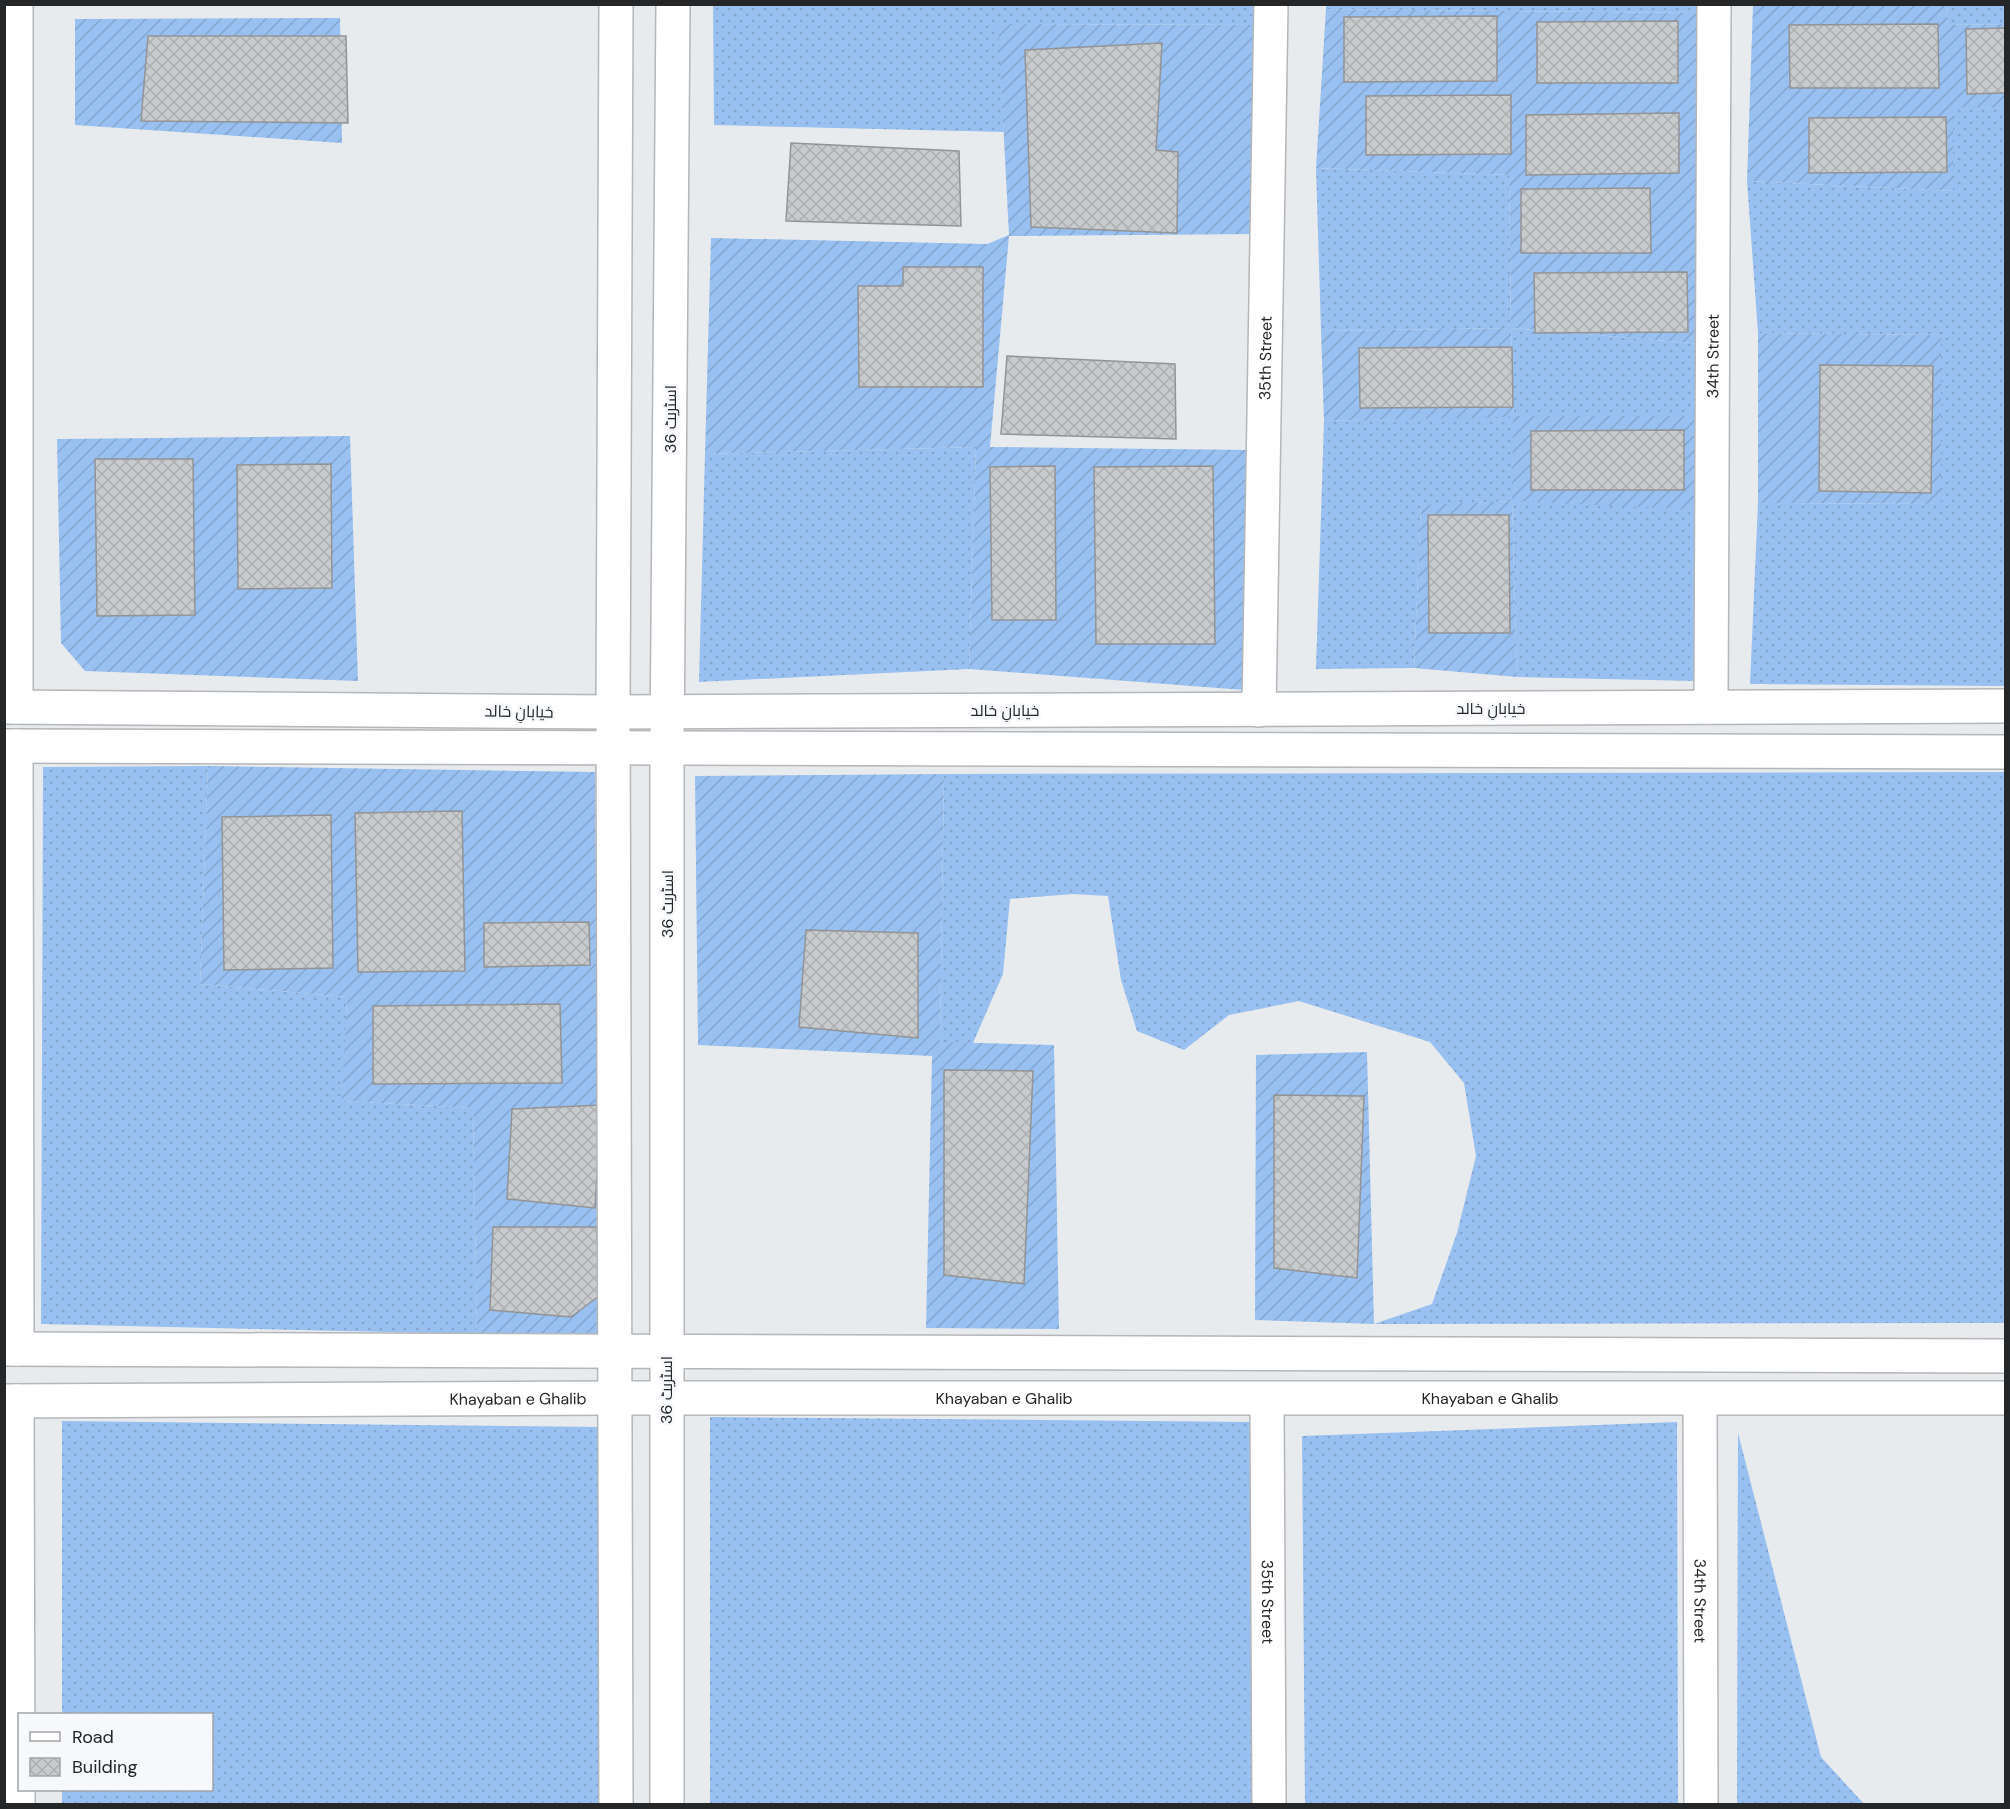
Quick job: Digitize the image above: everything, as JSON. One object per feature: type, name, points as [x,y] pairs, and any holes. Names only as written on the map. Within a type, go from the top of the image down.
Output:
[{"type":"street","points":[[10,707],[16,4]]},
{"type":"street","points":[[616,4],[613,712],[613,1398],[616,1804]]},
{"type":"street","name":"اسٹریٹ 36","points":[[667,1804],[667,711],[673,4]]},
{"type":"street","name":"35th Street","points":[[1259,710],[1271,4]]},
{"type":"street","name":"34th Street","points":[[1711,707],[1714,4]]},
{"type":"street","name":"خیابانِ خالد","points":[[10,707],[613,712],[2006,706]]},
{"type":"street","points":[[2006,752],[10,746],[11,1349],[613,1353],[2006,1356]]},
{"type":"street","name":"Khayaban e Ghalib","points":[[11,1401],[613,1398],[666,1400],[2006,1398]]},
{"type":"street","name":"34th Street","points":[[1700,1399],[1701,1804]]},
{"type":"street","name":"35th Street","points":[[1267,1400],[1269,1804]]},
{"type":"street","points":[[11,1401],[18,1804]]},
{"type":"shaded area","points":[[713,5],[1257,5],[1256,25],[999,24],[1004,132],[714,125]]},
{"type":"shaded area","points":[[1326,5],[1698,5],[1697,13],[1326,9]]},
{"type":"shaded area","points":[[1753,5],[1947,5],[1948,25],[2005,24],[2005,108],[1953,107],[1953,191],[1747,181]]},
{"type":"shaded area","points":[[1947,5],[2005,5],[2005,24],[1948,25]]},
{"type":"shaded area","points":[[1326,9],[1697,13],[1703,344],[1511,328],[1509,175],[1316,168]]},
{"type":"shaded area","points":[[340,18],[342,143],[75,125],[75,19]]},
{"type":"shaded area","points":[[998,24],[1256,25],[1255,234],[1009,236],[990,447],[1250,450],[1244,690],[969,669],[976,447],[705,454],[711,238],[987,244],[1009,235]]},
{"type":"shaded area","points":[[1953,106],[2005,108],[2005,686],[1750,684],[1758,503],[1941,504],[1941,335],[1758,333],[1747,181],[1953,191]]},
{"type":"shaded area","points":[[1316,168],[1509,175],[1511,328],[1321,331]]},
{"type":"shaded area","points":[[1511,328],[1703,344],[1696,416],[1514,417],[1699,510],[1695,681],[1517,677],[1512,501],[1421,506],[1414,668],[1316,669],[1324,421],[1514,416]]},
{"type":"shaded area","points":[[1511,328],[1514,416],[1696,416],[1699,510],[1512,501],[1513,417],[1324,421],[1321,331]]},
{"type":"shaded area","points":[[1758,333],[1941,335],[1941,504],[1758,503]]},
{"type":"shaded area","points":[[350,436],[358,681],[85,671],[61,643],[57,439]]},
{"type":"shaded area","points":[[976,447],[969,669],[699,682],[705,454]]},
{"type":"shaded area","points":[[1512,501],[1517,677],[1414,668],[1421,505]]},
{"type":"shaded area","points":[[208,766],[200,984],[347,997],[343,1101],[473,1108],[477,1334],[41,1324],[43,767]]},
{"type":"shaded area","points":[[208,766],[595,772],[600,1341],[477,1334],[473,1108],[342,1101],[347,997],[200,984]]},
{"type":"shaded area","points":[[2005,772],[2005,1323],[1374,1324],[1432,1304],[1457,1233],[1476,1156],[1464,1083],[1430,1042],[1299,1001],[1229,1015],[1184,1050],[1137,1031],[1121,980],[1108,896],[1073,894],[1010,899],[1003,974],[973,1043],[940,1043],[944,774]]},
{"type":"shaded area","points":[[944,774],[940,1042],[1054,1045],[1059,1329],[926,1328],[932,1056],[698,1045],[695,776]]},
{"type":"shaded area","points":[[1367,1052],[1374,1324],[1255,1320],[1256,1055]]},
{"type":"shaded area","points":[[710,1417],[1252,1422],[1252,1804],[710,1804]]},
{"type":"shaded area","points":[[62,1421],[603,1427],[604,1804],[62,1804],[62,1791],[213,1791],[213,1713],[62,1713]]},
{"type":"shaded area","points":[[1677,1422],[1678,1804],[1305,1804],[1302,1436]]},
{"type":"shaded area","points":[[1738,1433],[1821,1757],[1864,1804],[1737,1804]]},
{"type":"building","points":[[1497,16],[1497,81],[1344,82],[1344,17]]},
{"type":"building","points":[[1678,21],[1678,83],[1537,83],[1537,22]]},
{"type":"building","points":[[1938,24],[1939,88],[1790,88],[1789,25]]},
{"type":"building","points":[[2006,28],[2006,93],[1967,94],[1966,29]]},
{"type":"building","points":[[148,36],[346,36],[348,123],[141,121]]},
{"type":"building","points":[[1162,43],[1156,150],[1178,152],[1177,233],[1031,227],[1025,50]]},
{"type":"building","points":[[1511,95],[1511,154],[1366,155],[1366,96]]},
{"type":"building","points":[[1679,113],[1679,173],[1526,175],[1526,115]]},
{"type":"building","points":[[1946,117],[1947,172],[1809,173],[1809,118]]},
{"type":"building","points":[[791,143],[959,151],[961,226],[786,221]]},
{"type":"building","points":[[1650,188],[1651,253],[1521,253],[1521,189]]},
{"type":"building","points":[[903,267],[983,267],[983,387],[859,387],[858,286],[903,286]]},
{"type":"building","points":[[1687,272],[1688,332],[1535,333],[1534,273]]},
{"type":"building","points":[[1512,347],[1513,407],[1360,408],[1359,348]]},
{"type":"building","points":[[1007,356],[1175,364],[1176,439],[1001,434]]},
{"type":"building","points":[[1820,365],[1933,366],[1931,493],[1819,491]]},
{"type":"building","points":[[1684,430],[1684,490],[1531,490],[1531,431]]},
{"type":"building","points":[[95,459],[193,459],[195,615],[97,616]]},
{"type":"building","points":[[331,464],[332,588],[238,589],[237,465]]},
{"type":"building","points":[[1055,466],[1056,620],[992,620],[990,467]]},
{"type":"building","points":[[1213,466],[1215,644],[1096,644],[1094,467]]},
{"type":"building","points":[[1428,515],[1509,515],[1510,633],[1429,633]]},
{"type":"building","points":[[462,811],[465,971],[358,972],[355,813]]},
{"type":"building","points":[[331,815],[333,968],[224,970],[222,817]]},
{"type":"building","points":[[589,922],[590,965],[484,967],[484,923]]},
{"type":"building","points":[[806,930],[918,933],[918,1038],[799,1027]]},
{"type":"building","points":[[560,1004],[562,1083],[373,1084],[373,1006]]},
{"type":"building","points":[[944,1070],[1033,1071],[1024,1284],[944,1275]]},
{"type":"building","points":[[1274,1095],[1364,1096],[1357,1278],[1274,1268]]},
{"type":"building","points":[[601,1105],[595,1208],[507,1199],[512,1109]]},
{"type":"building","points":[[493,1227],[597,1227],[599,1296],[571,1317],[490,1310]]}]
